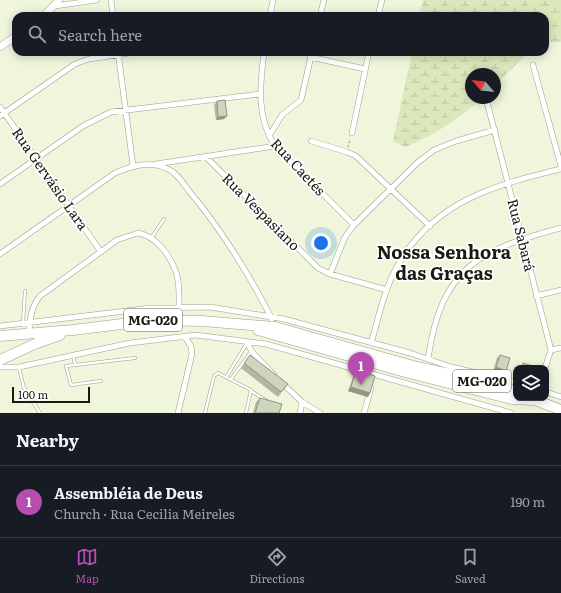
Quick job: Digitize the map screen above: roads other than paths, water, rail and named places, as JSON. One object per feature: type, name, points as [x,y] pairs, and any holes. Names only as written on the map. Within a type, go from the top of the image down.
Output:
[{"type":"highway","name":"MG-020","points":[[0,336],[29,328],[73,330],[154,320],[202,320],[234,323],[275,328],[450,371],[513,390]]},
{"type":"highway","name":"MG-020","points":[[234,323],[311,351],[336,353],[513,398]]},
{"type":"highway","name":"MG-020","points":[[0,360],[37,343],[73,330]]},
{"type":"highway","name":"MG-020","points":[[538,401],[561,410]]},
{"type":"main road","points":[[48,12],[57,3]]},
{"type":"main road","points":[[0,47],[12,39]]},
{"type":"street","points":[[57,3],[97,0]]},
{"type":"street","points":[[111,0],[112,12]]},
{"type":"street","points":[[271,12],[274,0]]},
{"type":"street","points":[[321,12],[324,0]]},
{"type":"street","points":[[379,12],[382,0]]},
{"type":"street","points":[[2,114],[75,64],[89,58],[101,56]]},
{"type":"street","points":[[119,56],[133,166]]},
{"type":"street","name":"Rua Caetés","points":[[264,56],[260,106],[269,136],[275,146],[354,225]]},
{"type":"street","points":[[269,136],[282,115],[301,100],[311,56]]},
{"type":"street","points":[[318,56],[365,69]]},
{"type":"street","points":[[352,133],[368,56]]},
{"type":"street","points":[[371,343],[387,290],[398,266],[412,245],[430,226],[447,211],[474,195],[508,182],[561,168],[533,65]]},
{"type":"street","points":[[0,184],[96,118],[111,112],[260,94]]},
{"type":"street","name":"Rua Sabará","points":[[488,104],[550,350]]},
{"type":"street","name":"Rua Gervásio Lara","points":[[0,106],[2,114],[36,158],[101,252]]},
{"type":"street","points":[[330,274],[345,237],[354,225],[417,163],[434,150],[456,141],[495,130]]},
{"type":"street","points":[[311,141],[356,156],[430,226]]},
{"type":"street","points":[[0,254],[115,173],[133,166],[275,146]]},
{"type":"street","name":"Rua Vespasiano","points":[[205,156],[318,268],[330,274],[387,290]]},
{"type":"street","points":[[152,164],[169,169],[174,173],[214,221],[271,318],[275,328]]},
{"type":"street","points":[[428,360],[431,340],[438,315],[446,296],[458,277],[477,260],[498,248],[522,238],[561,228]]},
{"type":"street","points":[[29,328],[34,303],[40,296],[127,235],[138,233],[152,237],[163,250],[176,272],[179,307]]},
{"type":"street","points":[[536,296],[561,290]]},
{"type":"street","points":[[0,326],[23,324],[29,328],[151,308],[210,307],[284,319],[428,360],[450,371],[513,382]]},
{"type":"street","points":[[0,367],[19,367],[130,343],[196,335],[311,351],[334,363],[511,413]]},
{"type":"street","points":[[178,413],[192,354],[191,346],[185,337]]},
{"type":"street","points":[[247,342],[252,352],[302,402],[320,413]]},
{"type":"street","points":[[252,352],[257,344]]},
{"type":"street","points":[[546,365],[550,350],[561,348]]},
{"type":"street","points":[[334,363],[336,353]]},
{"type":"street","points":[[438,380],[450,371]]},
{"type":"street","points":[[364,413],[375,375]]},
{"type":"street","points":[[549,393],[561,397]]},
{"type":"street","points":[[300,413],[302,402]]},
{"type":"lane","points":[[152,237],[164,219]]},
{"type":"lane","points":[[23,324],[25,291]]},
{"type":"lane","points":[[226,376],[247,342]]},
{"type":"lane","points":[[231,379],[252,352]]},
{"type":"lane","points":[[70,356],[75,364]]},
{"type":"lane","points":[[70,356],[69,365],[66,366],[72,385],[100,382]]},
{"type":"lane","points":[[69,365],[135,358]]},
{"type":"lane","points":[[19,367],[24,388],[40,413]]},
{"type":"lane","points":[[206,413],[215,375],[218,373],[251,390],[271,404]]},
{"type":"lane","points":[[246,413],[251,390]]},
{"type":"place","name":"Assembléia de Deus","points":[[361,385]]},
{"type":"district","name":"Nossa Senhora das Graças","points":[[444,263]]}]
